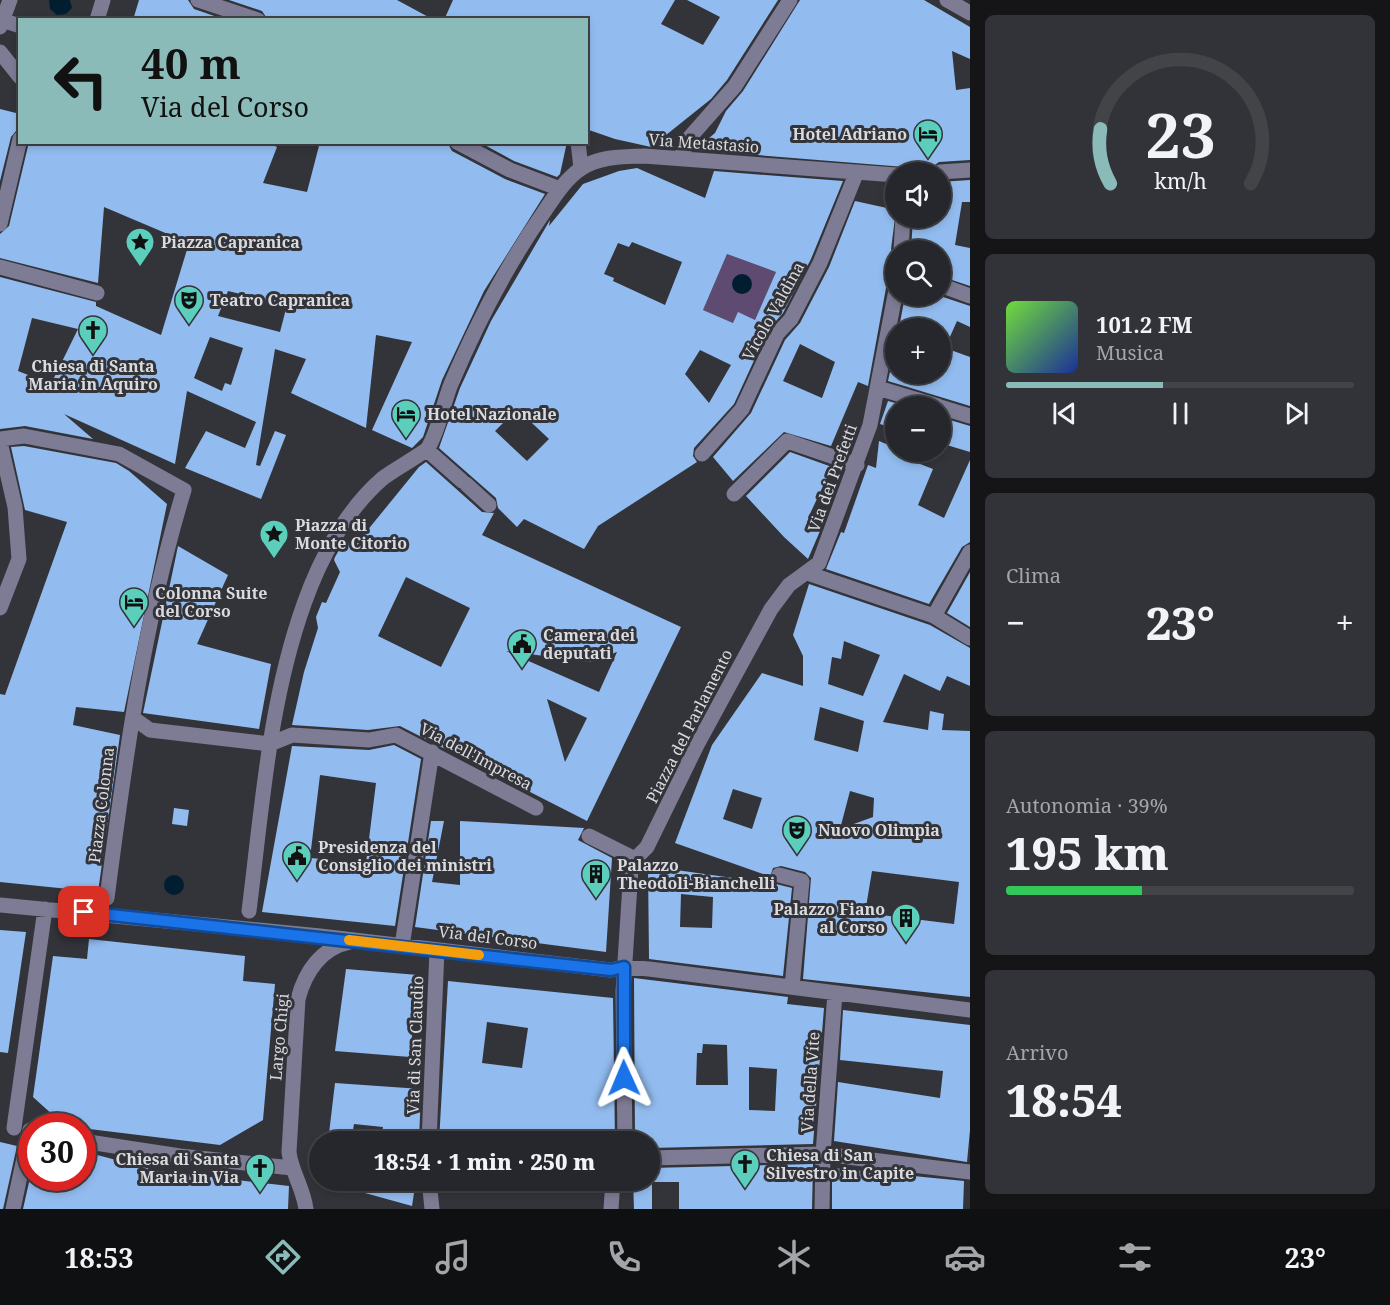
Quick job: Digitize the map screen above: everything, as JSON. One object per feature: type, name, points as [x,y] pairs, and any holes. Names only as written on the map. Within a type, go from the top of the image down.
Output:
[{"type":"street","points":[[10,0],[1,24],[18,26]]},
{"type":"street","points":[[98,18],[103,0]]},
{"type":"street","points":[[198,0],[252,18]]},
{"type":"street","points":[[681,157],[690,137],[735,86],[790,0]]},
{"type":"street","points":[[947,0],[970,13]]},
{"type":"street","points":[[0,52],[18,74]]},
{"type":"street","points":[[0,224],[19,144]]},
{"type":"street","points":[[460,144],[510,170],[560,189]]},
{"type":"street","points":[[578,144],[581,168]]},
{"type":"street","name":"Via Metastasio","points":[[423,451],[451,384],[502,276],[560,189],[581,168],[609,158],[681,157],[885,175]]},
{"type":"street","points":[[951,171],[970,170]]},
{"type":"street","name":"Vicolo Valdina","points":[[702,454],[742,409],[777,334],[791,319],[820,263],[856,174]]},
{"type":"street","points":[[0,267],[97,293]]},
{"type":"street","points":[[951,289],[970,296]]},
{"type":"street","name":"Via dei Prefetti","points":[[807,573],[819,563],[870,425],[893,306]]},
{"type":"street","points":[[878,388],[904,396]]},
{"type":"street","points":[[951,410],[970,416]]},
{"type":"street","name":"Piazza Colonna","points":[[0,440],[24,436],[119,454],[184,490],[168,541],[133,719],[107,898]]},
{"type":"street","points":[[0,440],[15,507],[19,559],[0,608]]},
{"type":"street","points":[[734,494],[787,441],[857,465]]},
{"type":"street","points":[[249,911],[274,722],[288,656],[319,567],[349,517],[365,497],[391,472],[423,451],[489,505]]},
{"type":"street","points":[[934,616],[970,552]]},
{"type":"street","points":[[807,573],[934,616],[970,638]]},
{"type":"street","name":"Piazza del Parlamento","points":[[635,858],[647,847],[697,745],[771,609],[789,585],[807,573]]},
{"type":"street","points":[[133,719],[150,730],[270,744]]},
{"type":"street","name":"Via dell'Impresa","points":[[270,744],[292,735],[369,740],[396,735],[536,808]]},
{"type":"street","points":[[402,946],[432,752]]},
{"type":"street","points":[[589,836],[635,858],[631,869],[624,967],[625,1131]]},
{"type":"street","points":[[779,875],[802,881],[792,987]]},
{"type":"street","name":"Via del Corso","points":[[0,905],[358,941],[611,970],[624,967],[970,1010]]},
{"type":"street","points":[[7,1128],[45,909]]},
{"type":"street","name":"Largo Chigi","points":[[306,1209],[301,1184],[292,1168],[289,1152],[296,1013],[300,990],[309,972],[325,953],[338,945],[358,941]]},
{"type":"street","name":"Via di San Claudio","points":[[429,1131],[437,950]]},
{"type":"street","name":"Via della Vite","points":[[822,1209],[823,1154],[835,993]]},
{"type":"street","points":[[96,1142],[180,1156],[292,1168]]},
{"type":"street","points":[[660,1158],[823,1154],[970,1172]]},
{"type":"street","points":[[13,1209],[18,1187]]},
{"type":"street","points":[[430,1191],[432,1209]]},
{"type":"shaded area","points":[[727,254],[776,272],[755,320],[733,323],[703,310]]},
{"type":"water","points":[[49,0],[70,0],[72,8],[66,14],[57,15],[50,9]]},
{"type":"water","points":[[742,274],[749,277],[752,284],[749,291],[742,294],[735,291],[732,284],[735,277]]},
{"type":"water","points":[[174,875],[181,878],[184,885],[181,892],[174,895],[167,892],[164,885],[167,878]]},
{"type":"building","points":[[139,0],[188,0],[194,9],[220,18],[134,18]]},
{"type":"building","points":[[229,0],[397,0],[430,18],[267,18],[262,11]]},
{"type":"building","points":[[453,0],[675,0],[661,24],[703,45],[720,17],[687,0],[778,0],[727,80],[711,99],[651,147],[615,139],[588,130],[588,18],[445,18]]},
{"type":"building","points":[[800,0],[924,0],[970,27],[970,59],[952,51],[956,90],[970,88],[970,160],[885,162],[885,165],[695,150],[715,133],[726,111],[743,91]]},
{"type":"building","points":[[0,109],[18,114],[18,122],[16,131],[11,137],[0,181]]},
{"type":"building","points":[[29,144],[270,144],[277,147],[263,183],[307,192],[319,144],[448,144],[452,151],[505,179],[545,194],[484,291],[442,380],[423,437],[412,448],[372,430],[412,342],[376,335],[366,428],[291,393],[306,359],[275,349],[256,465],[260,466],[275,431],[286,435],[261,499],[185,468],[206,431],[245,448],[256,422],[187,391],[175,464],[64,414],[93,439],[25,426],[0,429],[0,277],[96,302],[96,306],[161,335],[189,243],[104,207],[98,283],[0,258],[0,234],[9,226]],"holes":[[[228,291],[287,305],[280,332],[218,316]],[[32,318],[78,329],[51,384],[18,371]],[[210,337],[243,348],[231,385],[225,383],[222,391],[194,378]]]},
{"type":"building","points":[[483,144],[567,144],[560,174],[557,177],[514,161]]},
{"type":"building","points":[[637,168],[705,198],[714,171],[843,181],[811,259],[783,313],[768,330],[734,404],[694,448],[693,456],[697,462],[598,526],[584,549],[524,519],[517,527],[498,508],[496,498],[439,448],[460,388],[491,321],[550,220],[549,226],[583,184],[619,171]],"holes":[[[632,242],[682,262],[665,305],[613,281],[614,278],[604,274],[618,243],[629,247]],[[727,254],[776,272],[755,320],[738,312],[733,323],[703,310]],[[700,350],[731,365],[709,403],[685,374]],[[517,409],[549,439],[527,461],[495,431]]]},
{"type":"building","points":[[970,180],[970,202],[962,202],[955,245],[970,248],[970,286],[951,280],[951,240],[912,240],[912,228],[951,228],[951,181]]},
{"type":"building","points":[[855,201],[885,208],[885,228],[894,228],[892,240],[885,240],[885,293],[868,386],[858,382],[831,446],[784,432],[733,481],[713,457],[751,413],[785,340],[800,323],[829,267]],"holes":[[[800,344],[835,362],[822,398],[783,381]]]},
{"type":"building","points":[[951,300],[970,306],[970,327],[957,321],[951,334],[951,318],[901,318],[903,306],[951,306]]},
{"type":"building","points":[[951,350],[970,357],[970,406],[951,400],[951,396],[937,396],[898,384],[951,384]]},
{"type":"building","points":[[885,410],[885,426],[880,424]]},
{"type":"building","points":[[951,420],[970,426],[970,452],[951,446]]},
{"type":"building","points":[[879,441],[885,443],[885,462],[915,462],[933,469],[918,505],[944,518],[970,460],[970,542],[962,547],[929,604],[826,569],[841,532],[844,533],[868,465],[876,468]]},
{"type":"building","points":[[24,446],[116,463],[129,471],[167,504],[124,712],[76,707],[73,725],[120,735],[98,892],[0,882],[0,694],[5,695],[67,522],[25,510],[11,447]]},
{"type":"building","points":[[790,452],[832,467],[808,518],[823,524],[808,559],[746,496]]},
{"type":"building","points":[[426,462],[482,512],[494,513],[482,535],[681,627],[587,821],[400,726],[368,730],[292,725],[304,672],[318,628],[316,617],[322,602],[326,603],[340,572],[334,560],[335,557],[342,545],[355,542],[362,537],[419,467]],"holes":[[[406,577],[470,608],[441,667],[378,636]],[[506,651],[590,662],[617,652],[599,692]],[[547,699],[587,718],[565,762]]]},
{"type":"building","points":[[178,546],[228,575],[197,644],[271,664],[259,729],[143,713]]},
{"type":"building","points":[[970,572],[970,627],[947,613]]},
{"type":"building","points":[[809,584],[930,625],[970,648],[970,686],[947,676],[940,691],[904,674],[883,722],[928,730],[930,711],[944,714],[942,730],[970,731],[970,997],[803,979],[811,878],[805,872],[781,866],[773,868],[770,877],[776,884],[792,888],[783,976],[649,959],[648,866],[761,882],[763,874],[675,843],[712,745],[762,673],[803,686],[803,656],[793,635]],"holes":[[[844,641],[880,655],[863,696],[828,684],[832,657],[841,659]],[[820,707],[864,721],[858,752],[814,740]],[[733,789],[762,798],[752,829],[723,819]],[[850,791],[874,798],[873,817],[840,829]],[[872,871],[959,882],[954,924],[865,913]],[[681,894],[713,897],[712,928],[680,927]]]},
{"type":"building","points":[[394,745],[421,759],[395,926],[262,912],[292,746],[369,750]],"holes":[[[320,775],[376,783],[366,863],[310,858]]]},
{"type":"building","points":[[174,808],[189,810],[187,826],[172,824]]},
{"type":"building","points":[[431,821],[444,821],[432,882],[460,885],[460,821],[584,828],[578,840],[612,858],[606,952],[415,927]]},
{"type":"building","points":[[0,930],[26,932],[8,1053],[0,1052]]},
{"type":"building","points":[[89,939],[245,956],[243,981],[275,984],[263,1120],[220,1145],[96,1130],[96,1113],[51,1113],[33,1097],[53,956],[87,959]]},
{"type":"building","points":[[346,969],[418,975],[410,1057],[335,1051]]},
{"type":"building","points":[[634,978],[788,997],[787,1004],[824,1008],[813,1144],[660,1148],[660,1131],[635,1131]],"holes":[[[703,1044],[727,1045],[728,1085],[696,1085],[697,1053],[702,1053]],[[749,1067],[777,1069],[775,1111],[749,1110]]]},
{"type":"building","points":[[448,981],[613,998],[615,1131],[440,1131]],"holes":[[[487,1022],[528,1028],[522,1068],[482,1063]]]},
{"type":"building","points":[[843,1010],[970,1025],[970,1130],[967,1162],[834,1141],[838,1082],[940,1098],[943,1071],[840,1060]]},
{"type":"building","points":[[335,1083],[421,1089],[419,1131],[382,1131],[383,1127],[354,1124],[353,1131],[329,1131]]},
{"type":"building","points":[[0,1142],[17,1146],[3,1209],[0,1209]]},
{"type":"building","points":[[96,1155],[158,1171],[289,1186],[288,1209],[23,1209],[27,1191],[96,1191]]},
{"type":"building","name":"Chiesa di San Silvestro in Capite","points":[[813,1164],[812,1209],[679,1209],[679,1182],[660,1182],[660,1168]]},
{"type":"building","points":[[832,1168],[964,1181],[963,1209],[832,1209]]},
{"type":"building","points":[[358,1191],[414,1191],[412,1206]]},
{"type":"building","name":"Chiesa di San Silvestro in Capite","points":[[633,1191],[652,1191],[652,1209],[634,1209]]},
{"type":"slow traffic","points":[[349,940],[479,955]]},
{"type":"place","name":"Hotel Adriano","points":[[928,160]]},
{"type":"place","name":"Piazza Capranica","points":[[140,268]]},
{"type":"place","name":"Teatro Capranica","points":[[189,326]]},
{"type":"place","name":"Chiesa di Santa Maria in Aquiro","points":[[93,356]]},
{"type":"place","name":"Hotel Nazionale","points":[[406,440]]},
{"type":"place","name":"Piazza di Monte Citorio","points":[[274,560]]},
{"type":"place","name":"Colonna Suite del Corso","points":[[134,628]]},
{"type":"place","name":"Camera dei deputati","points":[[522,670]]},
{"type":"place","name":"Nuovo Olimpia","points":[[797,856]]},
{"type":"place","name":"Presidenza del Consiglio dei ministri","points":[[297,882]]},
{"type":"place","name":"Palazzo Theodoli-Bianchelli","points":[[596,900]]},
{"type":"place","name":"Palazzo Fiano al Corso","points":[[906,944]]},
{"type":"place","name":"Chiesa di San Silvestro in Capite","points":[[745,1190]]},
{"type":"place","name":"Chiesa di Santa Maria in Via","points":[[260,1194]]},
{"type":"route","points":[[84,912],[267,933],[320,936],[611,970],[624,967],[624,1078]]}]
